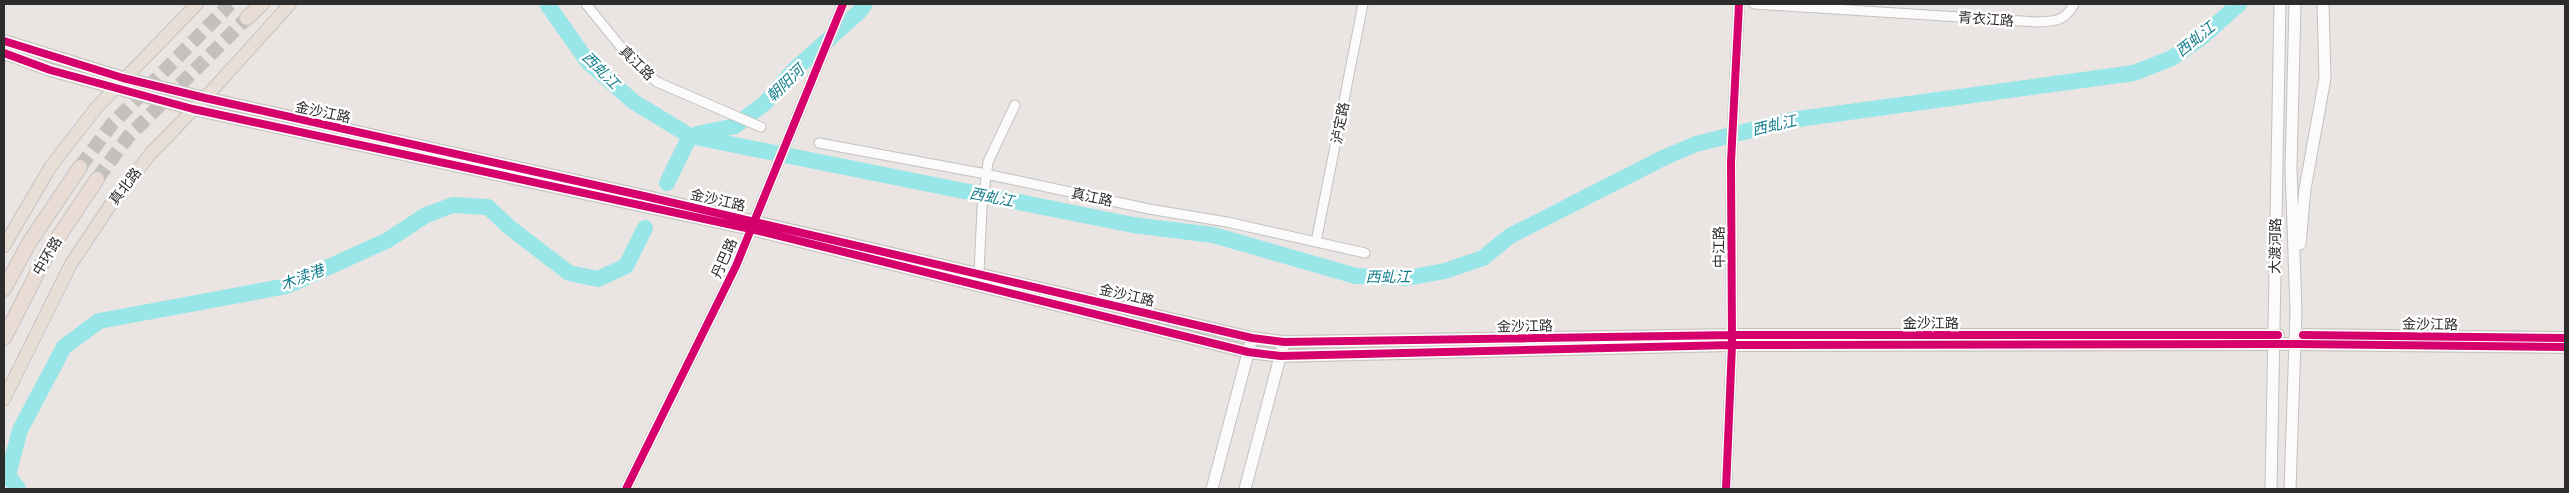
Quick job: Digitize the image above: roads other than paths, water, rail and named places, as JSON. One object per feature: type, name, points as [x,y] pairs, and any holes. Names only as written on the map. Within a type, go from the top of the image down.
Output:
[{"type":"highway","points":[[247,18],[262,4]]},
{"type":"highway","name":"中环路","points":[[4,289],[29,243],[80,166]]},
{"type":"highway","name":"中环路","points":[[4,338],[47,254],[97,179]]},
{"type":"main road","points":[[4,246],[50,166],[96,107],[197,4]]},
{"type":"main road","name":"真北路","points":[[4,399],[76,256],[109,207],[139,168],[290,4]]},
{"type":"main road","name":"大渡河路","points":[[2271,489],[2280,4]]},
{"type":"main road","name":"大渡河路","points":[[2290,489],[2295,263],[2291,175],[2295,4]]},
{"type":"main road","name":"大渡河路","points":[[2295,263],[2300,244],[2306,180],[2324,86],[2326,61],[2323,4]]},
{"type":"main road","name":"金沙江路","points":[[4,40],[193,109],[979,273],[1252,338],[1284,342],[2565,338]]},
{"type":"main road","name":"金沙江路","points":[[4,53],[50,70],[205,98],[753,225],[1248,352],[1281,356],[1733,340]]},
{"type":"main road","points":[[1212,489],[1252,338]]},
{"type":"main road","name":"金沙江路","points":[[2294,340],[2565,347]]},
{"type":"main road","points":[[1245,489],[1284,342]]},
{"type":"street","name":"真江路","points":[[586,4],[618,45],[644,73],[668,89],[761,127]]},
{"type":"street","name":"丹巴路","points":[[626,489],[753,225],[843,4]]},
{"type":"street","name":"泸定路","points":[[1316,242],[1363,4]]},
{"type":"street","name":"中江路","points":[[1726,489],[1733,340],[1732,113],[1739,4]]},
{"type":"street","name":"青衣江路","points":[[1754,4],[2038,22],[2056,21],[2068,15],[2074,4]]},
{"type":"street","points":[[979,273],[982,208],[988,162],[1015,105]]},
{"type":"street","name":"真江路","points":[[820,143],[1149,210],[1227,222],[1365,253]]},
{"type":"waterway","name":"西虬江","points":[[547,4],[588,62],[634,102],[690,136],[1133,225],[1213,235],[1356,276],[1407,278],[1445,271],[1483,258],[1510,236],[1663,158],[1696,144],[1791,120],[2134,73],[2172,58],[2201,38],[2239,4]]},
{"type":"waterway","name":"朝阳河","points":[[697,134],[735,126],[766,102],[794,70],[859,12],[865,4]]},
{"type":"waterway","name":"木渎港","points":[[667,183],[690,136]]},
{"type":"waterway","name":"木渎港","points":[[18,489],[8,475],[20,430],[64,347],[99,321],[287,286],[388,240],[426,215],[453,205],[488,207],[509,227],[569,273],[598,279],[626,266],[645,228]]},
{"type":"waterway","name":"木渎港","points":[[4,473],[8,475]]},
{"type":"tunnel","points":[[80,167],[112,124],[230,4]]},
{"type":"tunnel","points":[[97,179],[128,137],[247,18]]}]
